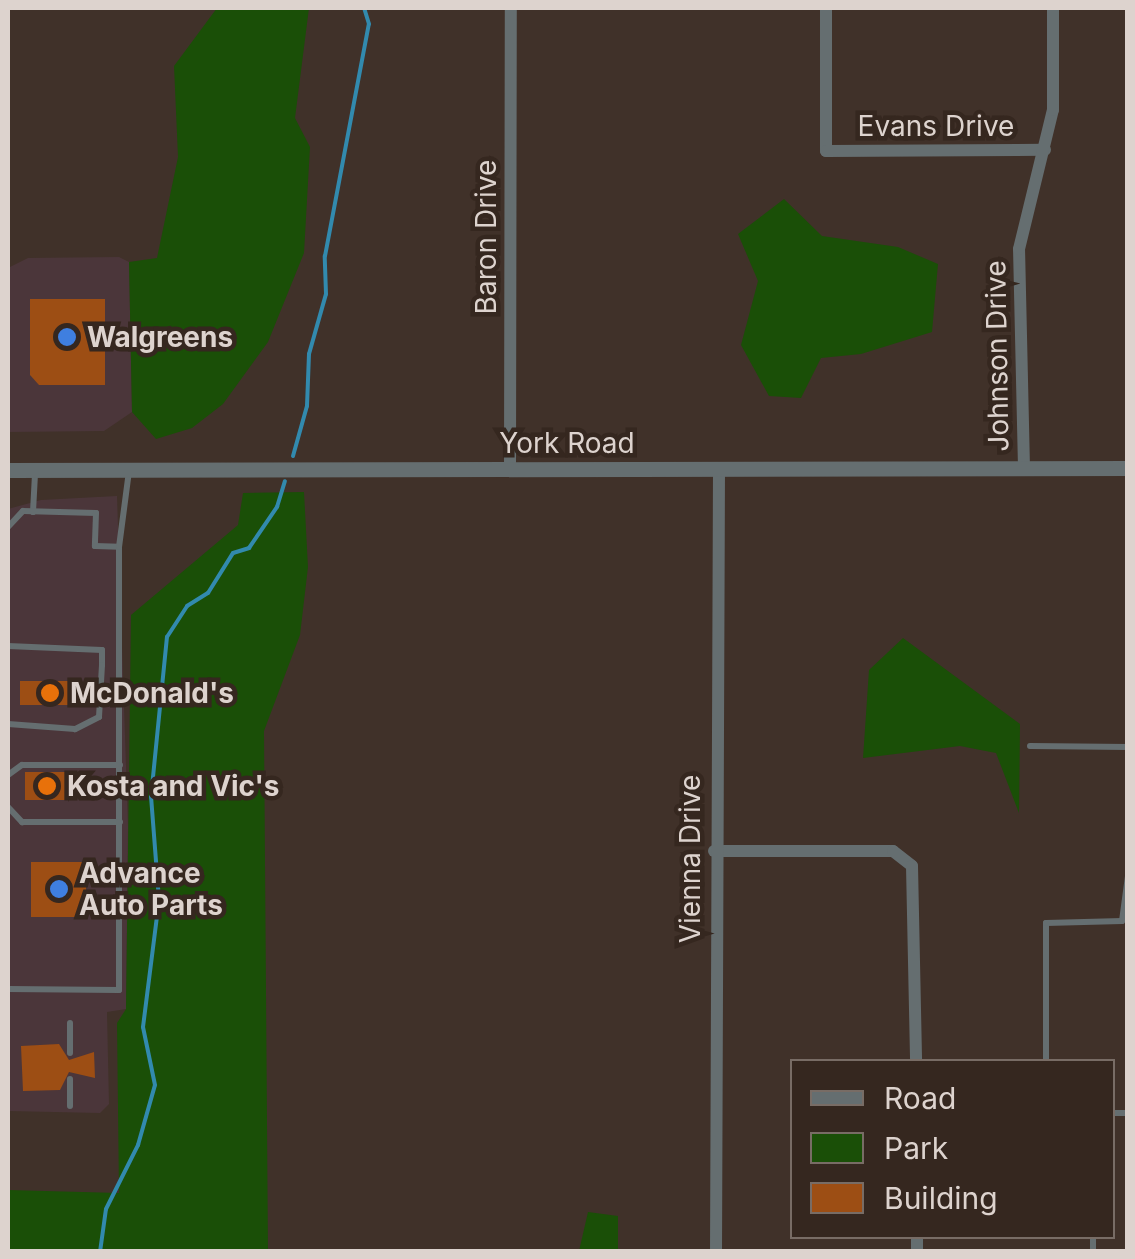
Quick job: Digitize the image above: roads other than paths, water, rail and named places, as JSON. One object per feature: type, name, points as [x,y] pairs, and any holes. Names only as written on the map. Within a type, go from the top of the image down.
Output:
[{"type":"street","name":"Baron Drive","points":[[510,468],[512,8]]},
{"type":"street","name":"Evans Drive","points":[[826,8],[826,151],[1045,150]]},
{"type":"street","name":"Johnson Drive","points":[[1024,468],[1019,249],[1054,110],[1054,8]]},
{"type":"street","name":"Vienna Drive","points":[[716,1252],[714,851],[719,468]]},
{"type":"street","name":"York Road","points":[[8,470],[1128,468]]},
{"type":"street","points":[[714,851],[893,851],[912,866],[916,1059]]},
{"type":"lane","points":[[33,512],[35,470]]},
{"type":"lane","points":[[8,989],[119,990],[120,547],[129,470]]},
{"type":"lane","points":[[8,528],[23,512],[96,513],[96,546],[120,547]]},
{"type":"lane","points":[[8,646],[120,650]]},
{"type":"lane","points":[[10,724],[75,729],[99,718],[102,650]]},
{"type":"lane","points":[[1030,746],[1128,747]]},
{"type":"lane","points":[[8,775],[22,765],[120,764]]},
{"type":"lane","points":[[8,806],[22,822],[120,822]]},
{"type":"lane","points":[[1046,1059],[1046,922],[1122,921],[1128,876]]},
{"type":"lane","points":[[70,1023],[70,1052]]},
{"type":"lane","points":[[70,1079],[70,1106]]},
{"type":"waterway","points":[[293,456],[307,406],[309,354],[326,294],[325,256],[369,24],[364,8]]},
{"type":"waterway","points":[[100,1252],[106,1209],[138,1145],[155,1085],[143,1027],[159,900],[151,797],[167,637],[187,606],[208,593],[233,553],[249,548],[277,507],[285,481]]},
{"type":"place","name":"Walgreens","points":[[67,337]]},
{"type":"place","name":"McDonald's","points":[[50,693]]},
{"type":"place","name":"Kosta and Vic's","points":[[47,786]]},
{"type":"place","name":"Advance Auto Parts","points":[[59,889]]}]
